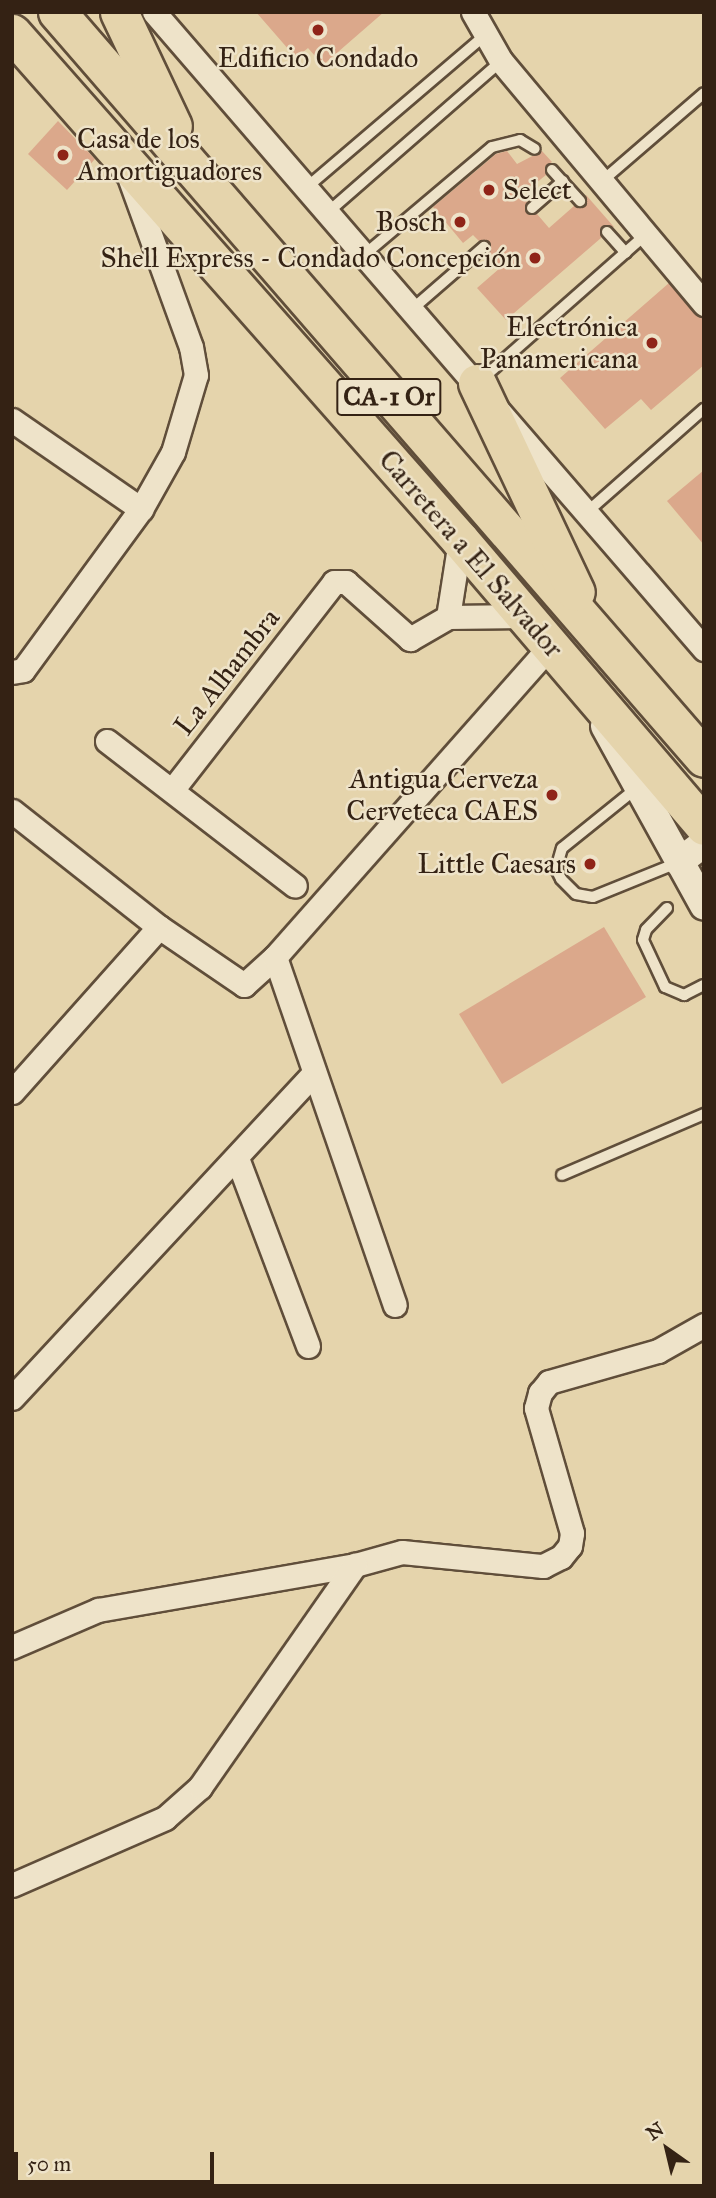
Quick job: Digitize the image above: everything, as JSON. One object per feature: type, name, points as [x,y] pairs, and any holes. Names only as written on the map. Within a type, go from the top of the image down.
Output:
[{"type":"highway","name":"Carretera a El Salvador","points":[[57,12],[188,159],[704,758]]},
{"type":"highway","points":[[119,12],[188,159]]},
{"type":"highway","name":"Carretera a El Salvador","points":[[12,33],[120,152],[460,540],[704,826]]},
{"type":"highway","points":[[477,383],[594,631]]},
{"type":"street","points":[[154,12],[704,649]]},
{"type":"street","points":[[473,12],[483,37],[500,61],[644,236],[704,304]]},
{"type":"street","points":[[12,672],[23,670],[141,509],[173,452],[196,374],[162,263],[120,152]]},
{"type":"street","points":[[162,263],[187,229]]},
{"type":"street","points":[[12,420],[141,509]]},
{"type":"street","points":[[448,617],[460,540]]},
{"type":"street","name":"La Alhambra","points":[[173,789],[334,582],[346,582],[410,639],[448,617],[525,616]]},
{"type":"street","points":[[12,811],[159,927],[236,983],[252,981],[550,646]]},
{"type":"street","points":[[578,677],[704,905]]},
{"type":"street","points":[[107,741],[173,789],[295,886]]},
{"type":"street","points":[[679,862],[704,844]]},
{"type":"street","points":[[12,1092],[159,927]]},
{"type":"street","points":[[275,957],[395,1305]]},
{"type":"street","points":[[12,1398],[314,1073]]},
{"type":"street","points":[[237,1158],[308,1346]]},
{"type":"street","points":[[12,1647],[98,1610],[355,1565],[402,1552],[543,1566],[561,1557],[570,1546],[572,1532],[536,1408],[540,1393],[550,1382],[658,1351],[704,1325]]},
{"type":"street","points":[[12,1885],[165,1818],[200,1787],[355,1565]]},
{"type":"lane","points":[[306,188],[483,37]]},
{"type":"lane","points":[[327,213],[500,61]]},
{"type":"lane","points":[[601,182],[704,93]]},
{"type":"lane","points":[[364,255],[492,147],[520,140],[535,149]]},
{"type":"lane","points":[[552,170],[580,201]]},
{"type":"lane","points":[[532,208],[563,181]]},
{"type":"lane","points":[[607,232],[626,253]]},
{"type":"lane","points":[[477,383],[644,236]]},
{"type":"lane","points":[[410,311],[484,247]]},
{"type":"lane","points":[[587,512],[704,409]]},
{"type":"lane","points":[[638,787],[562,848],[556,869],[561,879],[576,894],[593,897],[679,862]]},
{"type":"lane","points":[[667,908],[646,930],[643,940],[665,987],[684,995],[704,985]]},
{"type":"lane","points":[[562,1175],[704,1114]]},
{"type":"building","name":"Edificio Condado","points":[[256,12],[384,12],[323,65],[308,48],[296,58]]},
{"type":"building","name":"Casa de los Amortiguadores","points":[[58,121],[95,159],[67,190],[28,154]]},
{"type":"building","name":"Shell Express - Condado Concepción","points":[[507,151],[517,164],[542,151],[552,162],[545,167],[546,175],[521,195],[527,202],[527,214],[537,214],[549,228],[574,206],[585,207],[586,195],[614,227],[602,226],[601,238],[506,320],[477,288],[500,268],[489,253],[490,242],[479,241],[473,235],[463,243],[433,207],[496,154]]},
{"type":"building","name":"Electrónica Panamericana","points":[[669,283],[704,321],[704,365],[651,410],[641,399],[605,429],[560,378]]},
{"type":"building","points":[[704,470],[704,545],[667,501]]},
{"type":"building","points":[[604,927],[646,997],[502,1084],[459,1014]]},
{"type":"place","name":"Edificio Condado","points":[[318,30]]},
{"type":"place","name":"Casa de los Amortiguadores","points":[[63,155]]},
{"type":"place","name":"Select","points":[[489,190]]},
{"type":"place","name":"Bosch","points":[[460,222]]},
{"type":"place","name":"Shell Express - Condado Concepción","points":[[535,258]]},
{"type":"place","name":"Electrónica Panamericana","points":[[652,343]]},
{"type":"place","name":"Antigua Cerveza Cerveteca CAES","points":[[552,795]]},
{"type":"place","name":"Little Caesars","points":[[590,864]]}]
